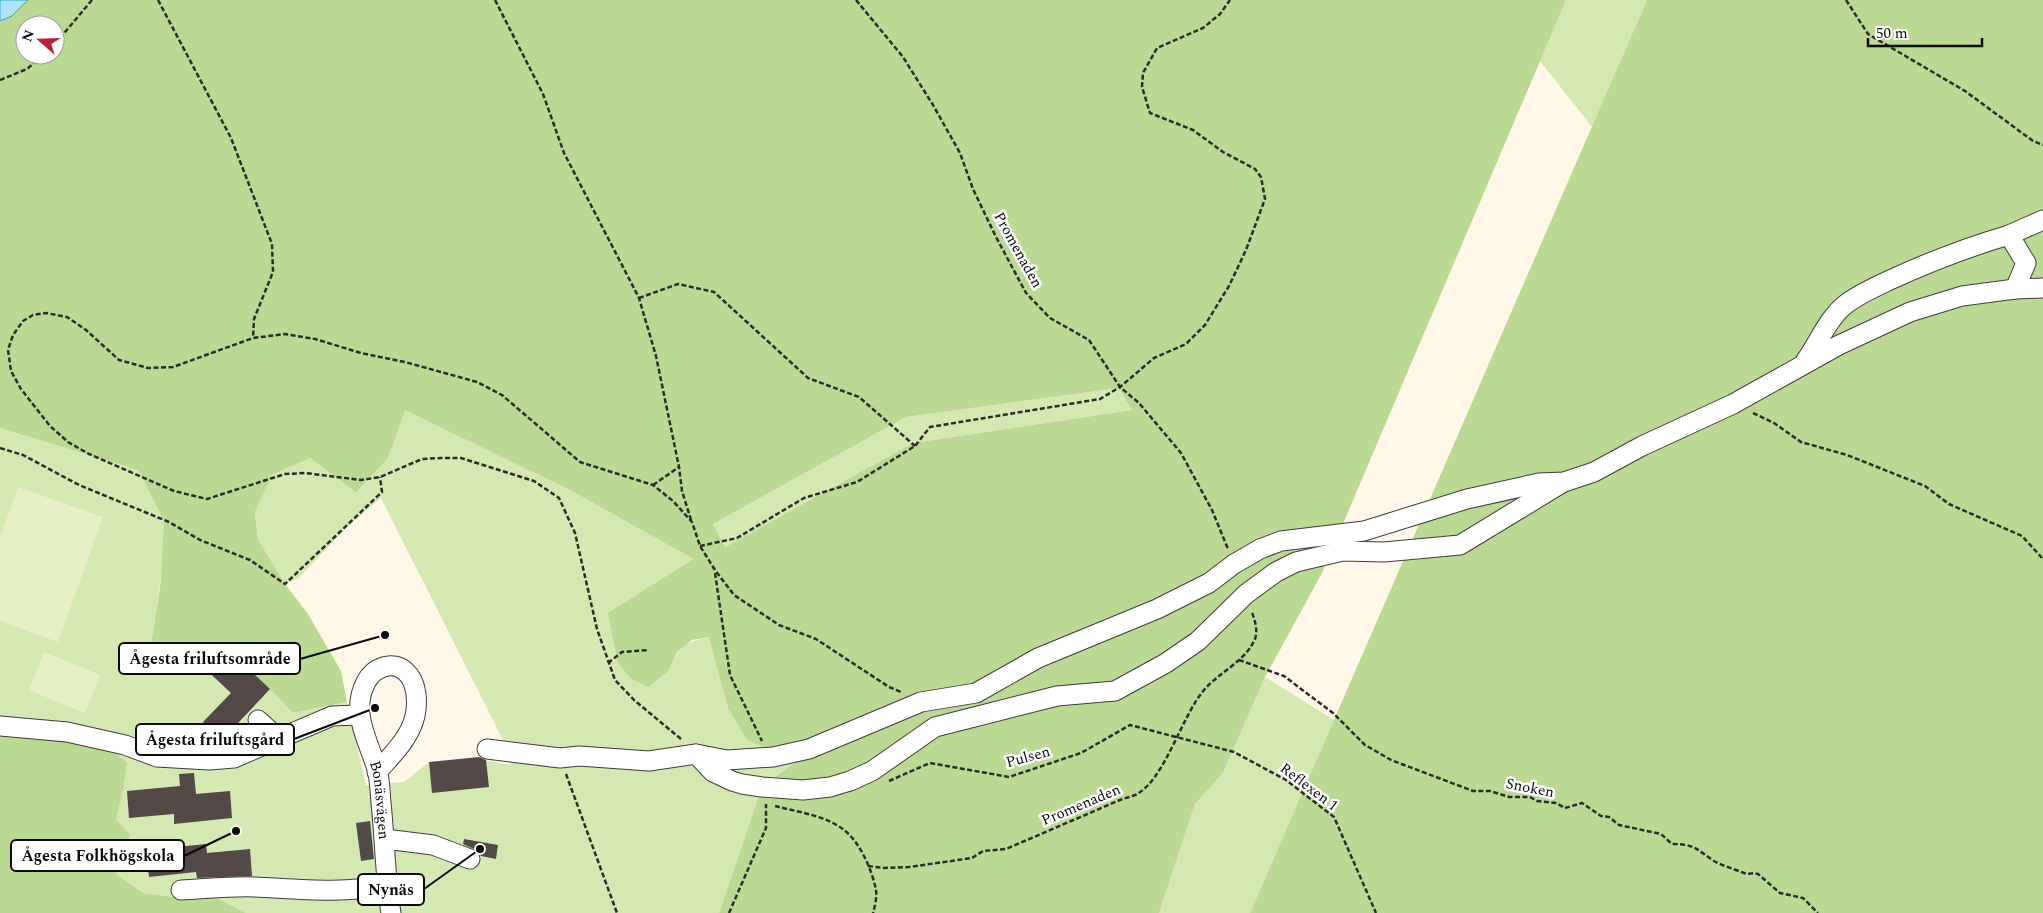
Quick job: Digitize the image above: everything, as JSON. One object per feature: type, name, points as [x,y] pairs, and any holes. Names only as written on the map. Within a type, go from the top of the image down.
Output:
[{"type":"street","points":[[1804,364],[1820,340],[1830,320],[1845,304],[1864,293],[1944,257],[1971,246],[2009,235],[2043,220]]},
{"type":"street","points":[[2009,235],[2026,263],[2015,288]]},
{"type":"street","points":[[487,749],[560,758],[579,756],[649,761],[696,754],[727,760],[773,757],[809,749],[921,702],[976,693],[1038,658],[1157,609],[1209,583],[1234,564],[1260,549],[1282,541],[1341,543],[1384,552],[1460,545],[1564,482],[1594,472],[1642,446],[1733,404],[1877,326],[1910,312],[1962,296],[2015,288],[2043,288]]},
{"type":"street","points":[[696,754],[713,772],[742,784],[803,790],[830,787],[850,781],[872,771],[935,727],[1057,696],[1115,691],[1166,663],[1198,641],[1246,594],[1276,572],[1364,531],[1497,491],[1539,483],[1564,482]]},
{"type":"street","points":[[0,726],[67,732],[125,746],[157,757],[209,760],[234,758],[332,716],[359,715],[359,694],[368,678],[380,667],[394,666],[406,672],[413,684],[417,696],[415,716],[406,738],[377,772]]},
{"type":"street","name":"Bonäsvägen","points":[[359,715],[377,772],[385,839],[386,885],[391,913]]},
{"type":"street","points":[[258,720],[279,738]]},
{"type":"street","points":[[385,839],[432,845],[470,859]]},
{"type":"street","points":[[181,890],[253,887],[296,890],[364,890],[386,885]]},
{"type":"path","points":[[65,32],[92,0]]},
{"type":"path","points":[[158,0],[231,138],[272,244],[273,272],[254,319],[253,338]]},
{"type":"path","points":[[495,0],[543,94],[564,152],[639,298],[656,356],[679,467],[682,492],[700,546],[734,595],[780,625],[816,639],[889,686],[921,702]]},
{"type":"path","name":"Promenaden","points":[[856,0],[903,58],[933,105],[960,153],[973,189],[1026,293],[1050,318],[1089,340],[1120,387],[1139,403],[1181,453],[1212,510],[1234,564]]},
{"type":"path","points":[[700,546],[737,538],[804,498],[857,482],[915,446],[930,428],[1100,399],[1120,387],[1154,358],[1186,344],[1205,325],[1233,277],[1246,250],[1264,200],[1261,177],[1255,169],[1223,152],[1193,130],[1150,113],[1142,87],[1143,73],[1158,48],[1203,28],[1220,14],[1230,0]]},
{"type":"path","points":[[1846,0],[1868,34],[1965,91],[2032,141],[2043,144]]},
{"type":"path","points":[[0,80],[27,69],[32,65]]},
{"type":"path","points":[[639,298],[678,284],[714,292],[808,378],[860,397],[915,446]]},
{"type":"path","points":[[692,522],[673,501],[653,485],[580,462],[502,395],[477,382],[441,371],[361,353],[315,339],[285,334],[253,338],[173,367],[148,368],[119,360],[86,330],[67,317],[46,313],[33,315],[23,322],[12,335],[8,350],[11,371],[22,389],[50,426],[68,442],[89,454],[174,491],[207,499],[285,474],[305,472],[361,480],[380,477],[422,459],[461,458],[534,482],[559,498],[575,534],[597,629],[614,680],[696,754]]},
{"type":"path","points":[[1733,404],[1774,423],[1801,442],[1846,455],[1924,486],[1949,504],[2022,536],[2043,559]]},
{"type":"path","points":[[0,448],[22,455],[79,485],[169,522],[200,540],[250,560],[285,584],[382,492],[380,477]]},
{"type":"path","points":[[653,485],[679,467]]},
{"type":"path","points":[[715,570],[730,675],[758,736],[773,757]]},
{"type":"path","points":[[608,663],[622,652],[649,650]]},
{"type":"path","name":"Promenaden","points":[[868,866],[884,868],[909,867],[972,858],[983,851],[1006,849],[1120,800],[1136,795],[1150,783],[1165,761],[1188,712],[1204,689],[1239,660]]},
{"type":"path","name":"Snoken","points":[[1239,660],[1284,676],[1333,713],[1365,745],[1391,760],[1473,791],[1490,791],[1509,796],[1530,798],[1537,801],[1556,803],[1565,808],[1582,803],[1601,816],[1609,817],[1618,825],[1661,834],[1672,844],[1690,844],[1715,861],[1746,874],[1755,872],[1780,893],[1803,898],[1818,913]]},
{"type":"path","name":"Pulsen","points":[[883,784],[930,763],[1009,776],[1081,753],[1130,725],[1176,736]]},
{"type":"path","name":"Reflexen 1","points":[[1176,736],[1234,752],[1286,780],[1334,818],[1376,913]]},
{"type":"path","points":[[560,758],[617,913]]},
{"type":"path","points":[[729,913],[766,828],[766,804],[822,818],[844,830],[856,844],[868,866],[877,892],[874,913]]},
{"type":"green space","points":[[28,0],[1566,0],[1322,573],[1265,677],[1223,773],[1195,804],[1159,913],[719,913],[762,787],[798,760],[747,740],[728,708],[709,637],[692,640],[677,652],[668,671],[649,687],[631,679],[618,663],[608,613],[694,559],[568,489],[405,410],[388,458],[356,492],[310,458],[272,475],[255,512],[258,539],[285,584],[308,614],[341,671],[347,702],[293,713],[270,689],[151,645],[161,580],[164,520],[138,470],[0,428],[0,21],[12,16]],"holes":[[[1119,388],[1132,410],[913,443],[725,547],[713,524],[906,417]]]},
{"type":"green space","points":[[1566,0],[1647,0],[1592,127],[1540,61]]},
{"type":"green space","points":[[1647,0],[2043,0],[2043,913],[1250,913]]},
{"type":"green space","points":[[1119,388],[1133,410],[913,443],[725,547],[713,524],[906,417]]},
{"type":"green space","points":[[404,409],[568,489],[695,559],[668,671],[675,656],[683,647],[694,641],[710,637],[728,708],[798,760],[762,787],[719,913],[246,913],[209,894],[173,897],[143,893],[116,874],[125,856],[116,820],[127,763],[0,732],[0,428],[138,470],[169,522],[151,645],[270,689],[293,713],[347,702],[366,785],[404,782],[429,762],[478,759],[511,765],[509,752],[381,498],[346,528],[299,578],[285,584],[258,539],[255,512],[272,475],[310,458],[388,458]]},
{"type":"green space","points":[[18,487],[103,517],[58,642],[0,621],[0,538]]},
{"type":"green space","points":[[44,652],[100,675],[85,713],[29,690]]},
{"type":"green space","points":[[1265,677],[1334,720],[1250,913],[1159,913],[1195,804],[1223,773]]},
{"type":"green space","points":[[0,732],[109,747],[127,763],[116,820],[130,834],[125,856],[116,874],[143,893],[173,897],[209,894],[246,913],[0,913]]},
{"type":"water","points":[[0,0],[28,0],[12,16],[0,21]]},
{"type":"building","points":[[220,642],[270,689],[222,740],[203,722],[231,693],[200,664]]},
{"type":"building","points":[[479,757],[486,760],[489,787],[432,793],[429,762]]},
{"type":"building","points":[[194,773],[196,794],[230,791],[232,818],[174,824],[174,814],[129,818],[127,791],[180,786],[179,774]]},
{"type":"building","points":[[370,821],[374,859],[361,861],[356,823]]},
{"type":"building","points":[[464,839],[498,845],[496,859],[481,856],[474,849],[463,844]]},
{"type":"building","points":[[206,844],[207,853],[250,849],[252,876],[197,878],[196,872],[149,877],[146,850]]},
{"type":"place","name":"Ågesta friluftsområde","points":[[385,635]]},
{"type":"place","name":"Ågesta friluftsgård","points":[[375,708]]},
{"type":"place","name":"Ågesta Folkhögskola","points":[[236,831]]},
{"type":"place","name":"Nynäs","points":[[480,849]]}]
